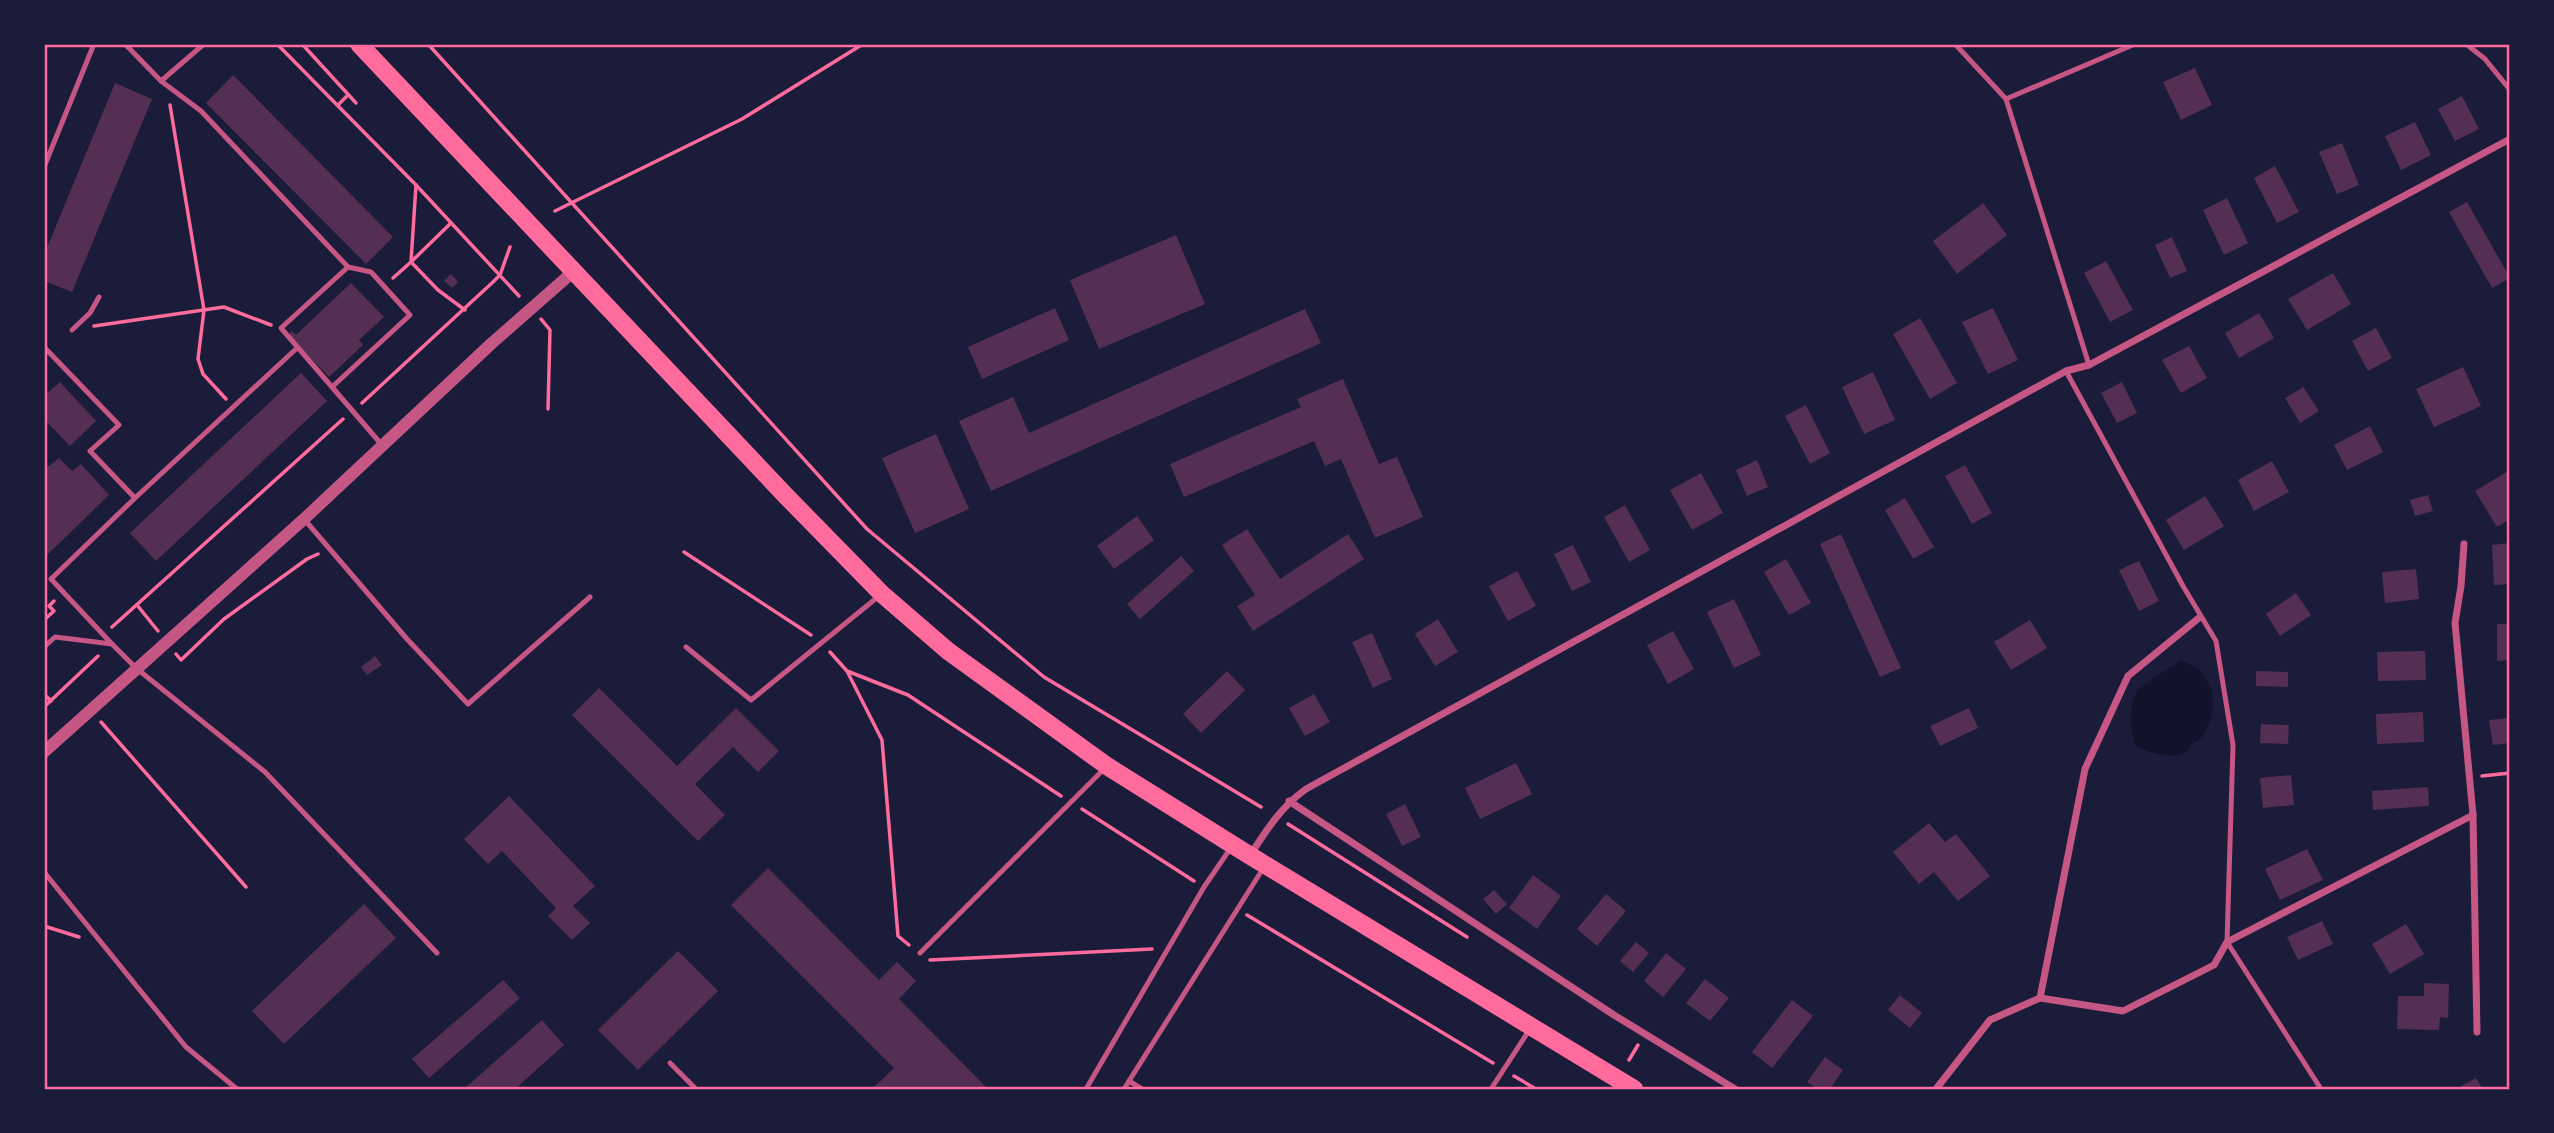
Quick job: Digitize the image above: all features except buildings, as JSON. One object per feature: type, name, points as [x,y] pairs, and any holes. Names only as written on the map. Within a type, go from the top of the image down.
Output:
[{"type":"main road","points":[[359,44],[786,496],[882,594],[948,651],[1107,766],[1634,1089]]},
{"type":"street","points":[[1257,860],[1289,801],[1319,782],[2066,371],[2089,365],[2510,139]]},
{"type":"street","points":[[44,752],[304,519],[573,271]]},
{"type":"street","points":[[2464,544],[2455,623],[2473,815],[2477,1032]]},
{"type":"street","points":[[2040,998],[2085,769],[2128,676],[2200,617]]},
{"type":"street","points":[[1289,801],[1614,1015],[1735,1089]]},
{"type":"street","points":[[1936,1089],[1990,1020],[2040,998],[2123,1011],[2214,965],[2227,942],[2473,815]]},
{"type":"lane","points":[[44,167],[94,44]]},
{"type":"lane","points":[[125,44],[160,81],[201,111],[348,267],[371,272],[410,314],[332,387]]},
{"type":"lane","points":[[160,81],[204,44]]},
{"type":"lane","points":[[1955,44],[2006,99],[2089,365]]},
{"type":"lane","points":[[2006,99],[2135,44]]},
{"type":"lane","points":[[2466,44],[2485,59],[2510,90]]},
{"type":"lane","points":[[348,267],[281,328],[383,445]]},
{"type":"lane","points":[[72,330],[90,313],[99,298]]},
{"type":"lane","points":[[44,347],[119,425],[90,451],[135,498]]},
{"type":"lane","points":[[298,348],[51,579],[136,668],[265,772],[437,953]]},
{"type":"lane","points":[[2066,371],[2200,617],[2216,641],[2233,745],[2227,942],[2321,1089]]},
{"type":"lane","points":[[304,519],[468,704],[590,597]]},
{"type":"lane","points":[[686,647],[751,700],[882,594]]},
{"type":"lane","points":[[44,647],[55,637],[111,644]]},
{"type":"lane","points":[[920,953],[1107,766]]},
{"type":"lane","points":[[1086,1089],[1204,887],[1232,845]]},
{"type":"lane","points":[[1124,1089],[1238,909],[1257,860]]},
{"type":"lane","points":[[44,872],[186,1047],[237,1089]]},
{"type":"lane","points":[[1491,1089],[1532,1026]]},
{"type":"lane","points":[[670,1063],[696,1089]]},
{"type":"lane","points":[[1129,1081],[1142,1089]]},
{"type":"path","points":[[277,44],[519,296]]},
{"type":"path","points":[[302,44],[356,103]]},
{"type":"path","points":[[428,44],[867,529],[1044,677],[1261,807]]},
{"type":"path","points":[[555,211],[742,119],[863,44]]},
{"type":"path","points":[[167,86],[204,310],[198,359],[203,374],[233,407]]},
{"type":"path","points":[[338,105],[348,94]]},
{"type":"path","points":[[415,185],[411,262],[438,289],[465,310]]},
{"type":"path","points":[[384,286],[451,223]]},
{"type":"path","points":[[103,636],[465,310],[500,275],[510,247]]},
{"type":"path","points":[[72,330],[224,307],[281,328]]},
{"type":"path","points":[[540,318],[550,330],[548,409]]},
{"type":"path","points":[[684,552],[822,643],[847,671],[882,740],[898,936],[931,962],[1168,948]]},
{"type":"path","points":[[44,620],[54,611],[49,606]]},
{"type":"path","points":[[44,707],[111,644]]},
{"type":"path","points":[[847,671],[908,695],[1204,887]]},
{"type":"path","points":[[44,694],[51,701]]},
{"type":"path","points":[[90,710],[246,887]]},
{"type":"path","points":[[2470,778],[2510,773]]},
{"type":"path","points":[[1238,909],[1536,1089]]},
{"type":"path","points":[[44,926],[102,944]]},
{"type":"path","points":[[1629,1060],[1638,1045]]},
{"type":"shaded area","points":[[2180,661],[2200,671],[2211,690],[2212,712],[2204,734],[2184,753],[2178,755],[2160,754],[2136,747],[2131,719],[2132,704],[2138,691]]}]
